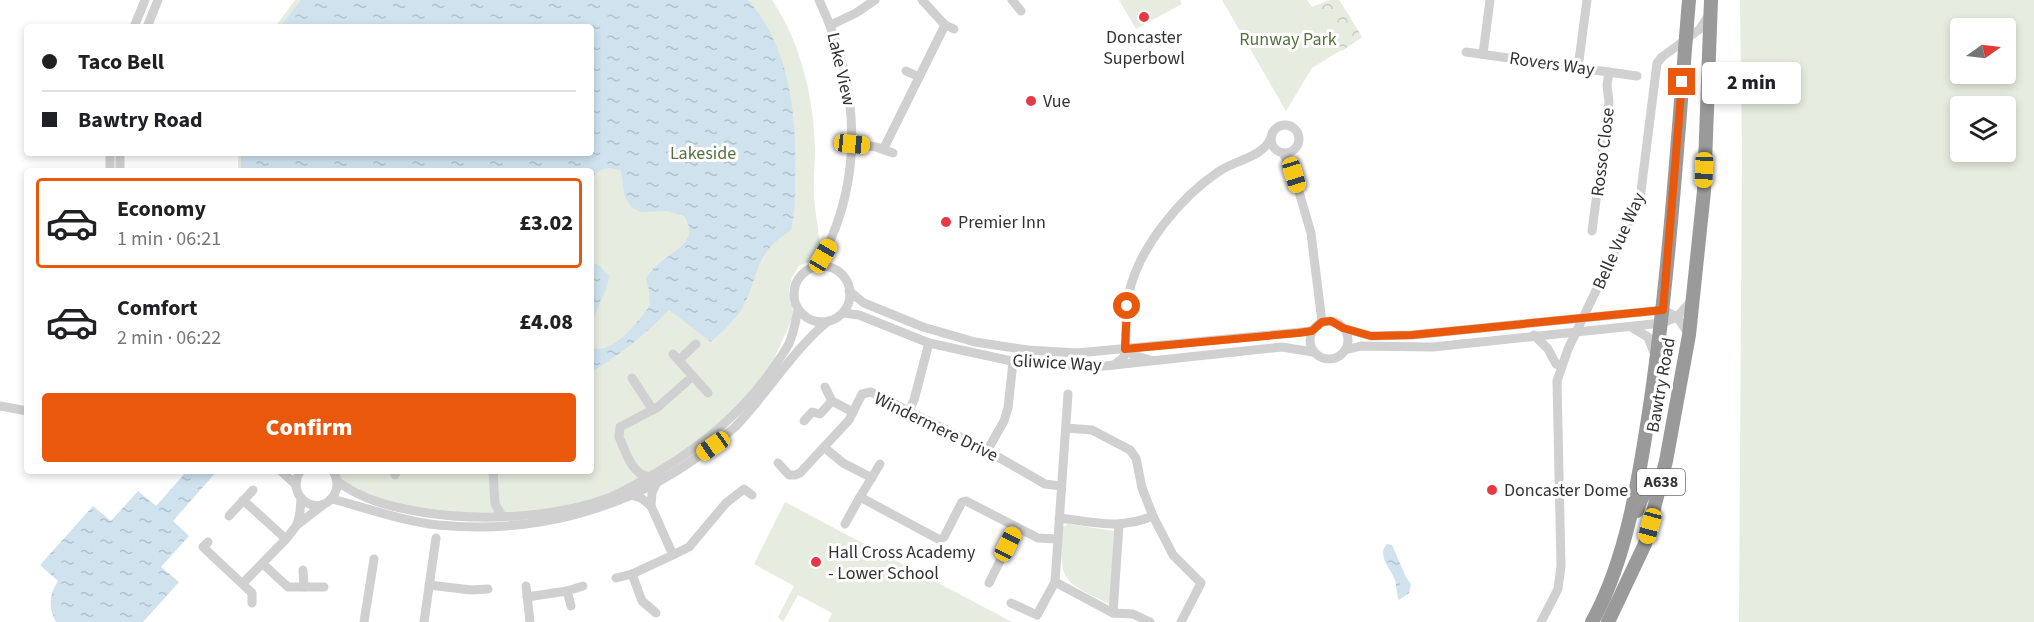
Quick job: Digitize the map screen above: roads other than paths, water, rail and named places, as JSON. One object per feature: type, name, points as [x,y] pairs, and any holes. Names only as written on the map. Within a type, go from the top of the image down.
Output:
[{"type":"highway","name":"Bawtry Road","points":[[1592,622],[1600,607],[1622,547],[1644,450],[1662,317],[1689,0]]},
{"type":"highway","name":"Bawtry Road","points":[[1608,622],[1645,544],[1659,490],[1689,335],[1704,191],[1711,4]]},
{"type":"highway","points":[[1622,547],[1645,491],[1659,490]]},
{"type":"street","points":[[135,24],[146,0]]},
{"type":"street","points":[[148,24],[158,0]]},
{"type":"street","name":"Lake View","points":[[817,267],[829,245],[842,208],[852,144],[852,107],[848,82],[831,25],[819,0]]},
{"type":"street","points":[[831,25],[856,13],[875,0]]},
{"type":"street","points":[[922,0],[945,25],[954,29]]},
{"type":"street","points":[[1012,0],[1021,11]]},
{"type":"street","points":[[1483,54],[1490,0]]},
{"type":"street","points":[[1578,68],[1587,0]]},
{"type":"street","name":"Belle Vue Way","points":[[1541,622],[1558,589],[1562,566],[1556,396],[1561,366],[1640,199],[1657,63],[1700,28],[1711,4]]},
{"type":"street","points":[[852,144],[888,151],[919,77],[945,25]]},
{"type":"street","name":"Rovers Way","points":[[1466,51],[1637,76]]},
{"type":"street","points":[[906,71],[919,77]]},
{"type":"street","name":"Rosso Close","points":[[1592,231],[1610,102],[1607,86],[1609,72]]},
{"type":"street","points":[[1262,151],[1274,130],[1284,125],[1290,126],[1298,136],[1294,175]]},
{"type":"street","points":[[1271,138],[1272,145],[1281,153],[1294,175],[1311,233],[1322,322]]},
{"type":"street","points":[[1112,366],[1124,357],[1130,289],[1138,268],[1152,241],[1171,213],[1192,191],[1218,171],[1262,151],[1281,153],[1295,149]]},
{"type":"street","name":"Lake View","points":[[829,245],[832,268]]},
{"type":"street","points":[[651,506],[653,480],[722,428],[760,388],[790,343],[798,310],[794,294],[798,279],[805,271],[817,267],[832,268],[842,274],[849,291],[849,301],[843,313],[828,321],[815,321],[806,318],[798,310]]},
{"type":"street","name":"Gliwice Way","points":[[849,291],[864,303],[923,327],[975,342],[1028,350],[1077,353],[1312,331]]},
{"type":"street","points":[[1662,317],[1630,326],[1433,347],[1362,346],[1345,350],[1336,358],[1329,360],[1322,359],[1313,352],[1309,338],[1312,331],[1322,322],[1331,321],[1343,328],[1371,336],[1427,334],[1584,317],[1662,317],[1677,317],[1693,298]]},
{"type":"street","name":"Gliwice Way","points":[[843,313],[859,315],[929,343],[1013,362],[1095,367],[1282,347],[1313,352]]},
{"type":"street","points":[[1677,317],[1689,335]]},
{"type":"street","points":[[301,498],[314,506],[329,501],[409,520],[447,525],[484,527],[545,522],[580,515],[653,480],[675,473],[734,428],[772,386],[798,350],[828,321]]},
{"type":"street","points":[[1523,325],[1548,349],[1556,364],[1561,366]]},
{"type":"street","points":[[1630,326],[1648,337],[1656,361]]},
{"type":"street","points":[[1343,328],[1348,337],[1345,350]]},
{"type":"street","points":[[909,411],[929,343]]},
{"type":"street","points":[[696,344],[676,357],[708,393]]},
{"type":"street","points":[[1125,349],[1133,355],[1155,362]]},
{"type":"street","points":[[987,451],[1004,422],[1008,408],[1013,362]]},
{"type":"street","points":[[631,375],[653,410]]},
{"type":"street","points":[[653,480],[640,474],[631,463],[618,431],[620,427],[653,410],[693,376]]},
{"type":"street","points":[[825,387],[832,401],[853,412]]},
{"type":"street","name":"Windermere Drive","points":[[778,464],[789,475],[795,475],[825,448],[849,420],[862,394],[870,392],[987,451],[1045,484],[1061,486]]},
{"type":"street","points":[[1011,603],[1037,615],[1055,582],[1068,394]]},
{"type":"street","points":[[804,421],[812,412],[820,414],[832,401]]},
{"type":"street","points":[[0,406],[24,410]]},
{"type":"street","points":[[1066,428],[1092,430],[1130,450],[1136,458],[1142,488],[1173,555],[1201,583],[1181,622]]},
{"type":"street","points":[[825,448],[843,463],[872,478]]},
{"type":"street","points":[[630,491],[631,463]]},
{"type":"street","points":[[845,524],[880,464]]},
{"type":"street","points":[[283,474],[295,484],[301,498],[297,525]]},
{"type":"street","points":[[295,484],[299,474]]},
{"type":"street","points":[[243,583],[297,525],[329,501],[337,490],[334,474]]},
{"type":"street","points":[[493,474],[495,504],[502,516]]},
{"type":"street","points":[[337,481],[351,492],[367,499],[413,511],[451,516],[486,517],[546,512],[579,506],[630,491],[651,506],[673,555]]},
{"type":"street","points":[[616,578],[632,574],[689,547],[726,503],[744,489],[752,495]]},
{"type":"street","points":[[229,516],[253,490]]},
{"type":"street","points":[[860,497],[940,540],[944,537],[962,502],[966,501],[1038,538],[1057,538]]},
{"type":"street","points":[[243,500],[286,539]]},
{"type":"street","points":[[486,517],[495,504]]},
{"type":"street","points":[[1059,518],[1119,525],[1136,523],[1153,516]]},
{"type":"street","points":[[428,523],[436,538]]},
{"type":"street","points":[[424,622],[436,538],[447,525]]},
{"type":"street","points":[[1113,613],[1119,525]]},
{"type":"street","points":[[989,583],[1017,527]]},
{"type":"street","points":[[208,542],[203,547],[252,592],[252,603]]},
{"type":"street","points":[[364,622],[374,559]]},
{"type":"street","points":[[263,564],[288,587],[324,588]]},
{"type":"street","points":[[303,570],[304,587]]},
{"type":"street","points":[[632,574],[637,592],[645,605],[656,613]]},
{"type":"street","points":[[1055,582],[1113,613],[1133,614],[1150,622]]},
{"type":"street","points":[[429,585],[471,590],[488,589]]},
{"type":"street","points":[[525,586],[530,622]]},
{"type":"street","points":[[527,597],[567,591],[583,586]]},
{"type":"street","points":[[567,591],[571,606]]},
{"type":"street","points":[[638,613],[645,605]]},
{"type":"water","name":"Lakeside","points":[[301,0],[748,0],[763,19],[774,41],[789,87],[795,136],[794,207],[791,230],[771,246],[765,254],[742,309],[711,342],[669,310],[632,344],[594,370],[594,347],[598,349],[615,343],[640,319],[650,305],[646,279],[652,270],[677,250],[689,236],[689,227],[684,216],[667,211],[640,212],[632,208],[625,197],[621,171],[605,168],[594,175],[594,168],[241,168],[241,156],[594,156],[594,24],[282,24]]},
{"type":"water","points":[[594,263],[599,265],[609,276],[594,317]]},
{"type":"water","points":[[184,474],[214,474],[173,521],[189,536],[161,567],[179,582],[143,622],[56,622],[51,601],[58,581],[40,565],[93,506],[111,521],[138,491],[156,506]]},
{"type":"water","points":[[1387,544],[1392,545],[1411,584],[1409,593],[1399,600],[1395,580],[1385,562],[1383,553]]},
{"type":"place","name":"Doncaster Superbowl","points":[[1144,17]]},
{"type":"place","name":"Vue","points":[[1031,101]]},
{"type":"place","name":"Premier Inn","points":[[946,222]]},
{"type":"place","name":"Doncaster Dome","points":[[1492,490]]},
{"type":"place","name":"Hall Cross Academy - Lower School","points":[[816,562]]},
{"type":"park label","name":"Runway Park","points":[[1288,39]]}]
